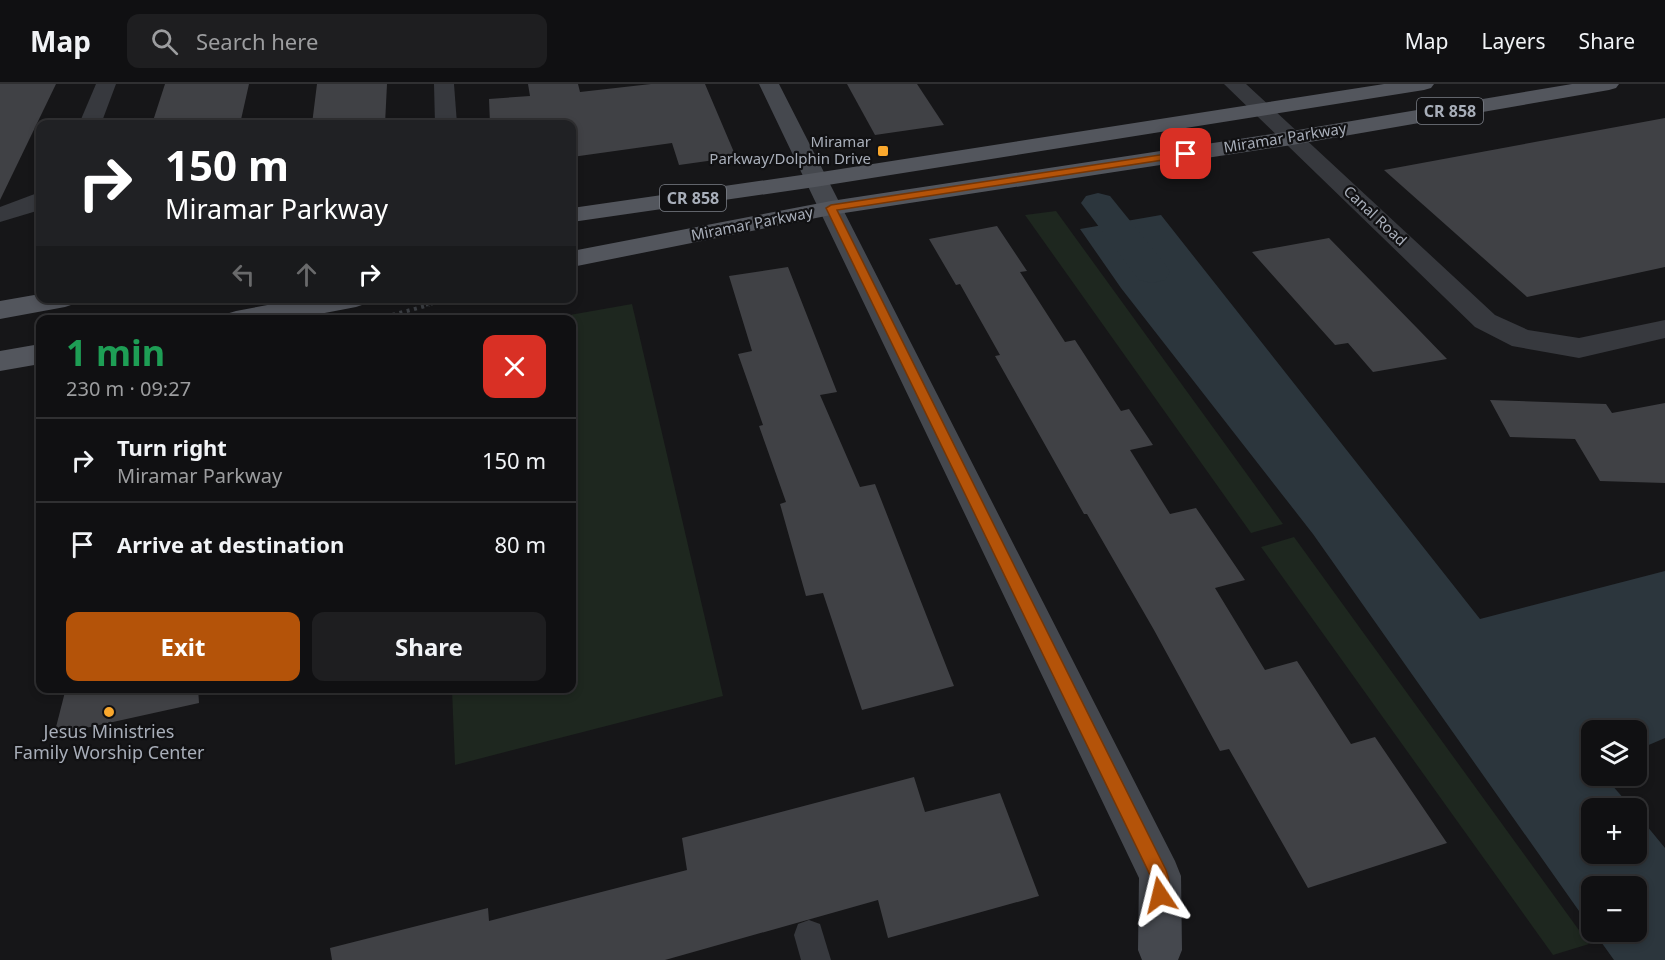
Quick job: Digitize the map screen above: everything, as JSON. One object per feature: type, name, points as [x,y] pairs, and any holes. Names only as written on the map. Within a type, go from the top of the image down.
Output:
[{"type":"main road","name":"Miramar Parkway","points":[[576,257],[823,194],[1262,110],[1424,84]]},
{"type":"main road","name":"Miramar Parkway","points":[[576,216],[823,194],[1292,138],[1609,84]]},
{"type":"main road","points":[[0,310],[38,303]]},
{"type":"main road","points":[[263,315],[329,303]]},
{"type":"main road","points":[[0,361],[36,355]]},
{"type":"street","points":[[92,120],[106,84]]},
{"type":"street","points":[[444,84],[446,120]]},
{"type":"street","points":[[769,84],[1160,876],[1156,955]]},
{"type":"street","name":"Canal Road","points":[[1234,84],[1485,321],[1522,339],[1579,348],[1665,328]]},
{"type":"street","points":[[0,215],[35,202]]},
{"type":"path","points":[[393,315],[437,303]]},
{"type":"shaded area","points":[[1056,211],[1283,524],[1251,533],[1025,215]]},
{"type":"shaded area","points":[[1161,215],[1480,619],[1665,571],[1665,738],[1647,746],[1647,720],[1581,720],[1581,786],[1613,786],[1623,798],[1581,798],[1581,864],[1647,864],[1647,826],[1665,848],[1665,960],[1614,960],[1601,942],[1647,942],[1647,876],[1581,876],[1581,914],[1313,534],[1121,288],[1080,229]]},
{"type":"shaded area","points":[[632,304],[723,696],[455,765],[452,693],[576,693],[576,315],[570,315]]},
{"type":"shaded area","points":[[1294,537],[1581,933],[1581,942],[1589,944],[1553,955],[1261,547]]},
{"type":"building","points":[[0,84],[56,84],[39,120],[36,120],[36,125],[0,200]]},
{"type":"building","points":[[165,84],[249,84],[241,120],[153,120]]},
{"type":"building","points":[[317,84],[387,84],[385,120],[312,120]]},
{"type":"building","points":[[528,84],[578,84],[580,92],[651,84],[705,84],[736,157],[679,165],[672,143],[576,156],[576,120],[490,120],[489,99],[530,96]]},
{"type":"building","points":[[847,84],[917,84],[944,125],[875,135]]},
{"type":"building","points":[[1665,118],[1665,267],[1527,297],[1384,170]]},
{"type":"building","points":[[997,226],[1027,271],[1020,272],[1065,342],[1075,340],[1121,411],[1129,409],[1153,445],[1130,450],[1170,514],[1196,508],[1245,580],[1215,588],[1265,670],[1297,661],[1351,744],[1375,737],[1447,843],[1308,888],[1229,749],[1220,751],[1154,630],[1087,514],[1084,514],[995,356],[1000,355],[960,284],[956,285],[929,239]]},
{"type":"building","points":[[1329,238],[1447,359],[1373,372],[1348,343],[1335,345],[1252,252]]},
{"type":"building","points":[[788,267],[837,392],[820,395],[860,487],[875,484],[954,686],[862,710],[823,593],[806,596],[780,504],[786,502],[759,426],[763,425],[738,354],[752,351],[729,276]]},
{"type":"building","points":[[1490,400],[1606,404],[1612,413],[1665,403],[1665,483],[1600,481],[1575,439],[1510,437]]},
{"type":"building","name":"Jesus Ministries Family Worship Center","points":[[65,693],[198,693],[199,703],[54,735]]},
{"type":"building","points":[[914,777],[925,812],[1000,793],[1039,896],[888,938],[878,900],[665,960],[332,960],[330,948],[488,908],[489,921],[687,870],[682,838]]},
{"type":"waterway","points":[[1098,203],[1152,272]]},
{"type":"place","name":"Miramar Parkway/Dolphin Drive","points":[[883,151]]},
{"type":"place","name":"Jesus Ministries Family Worship Center","points":[[109,712]]},
{"type":"route","points":[[1160,895],[1160,876],[831,208],[1186,154]]}]
